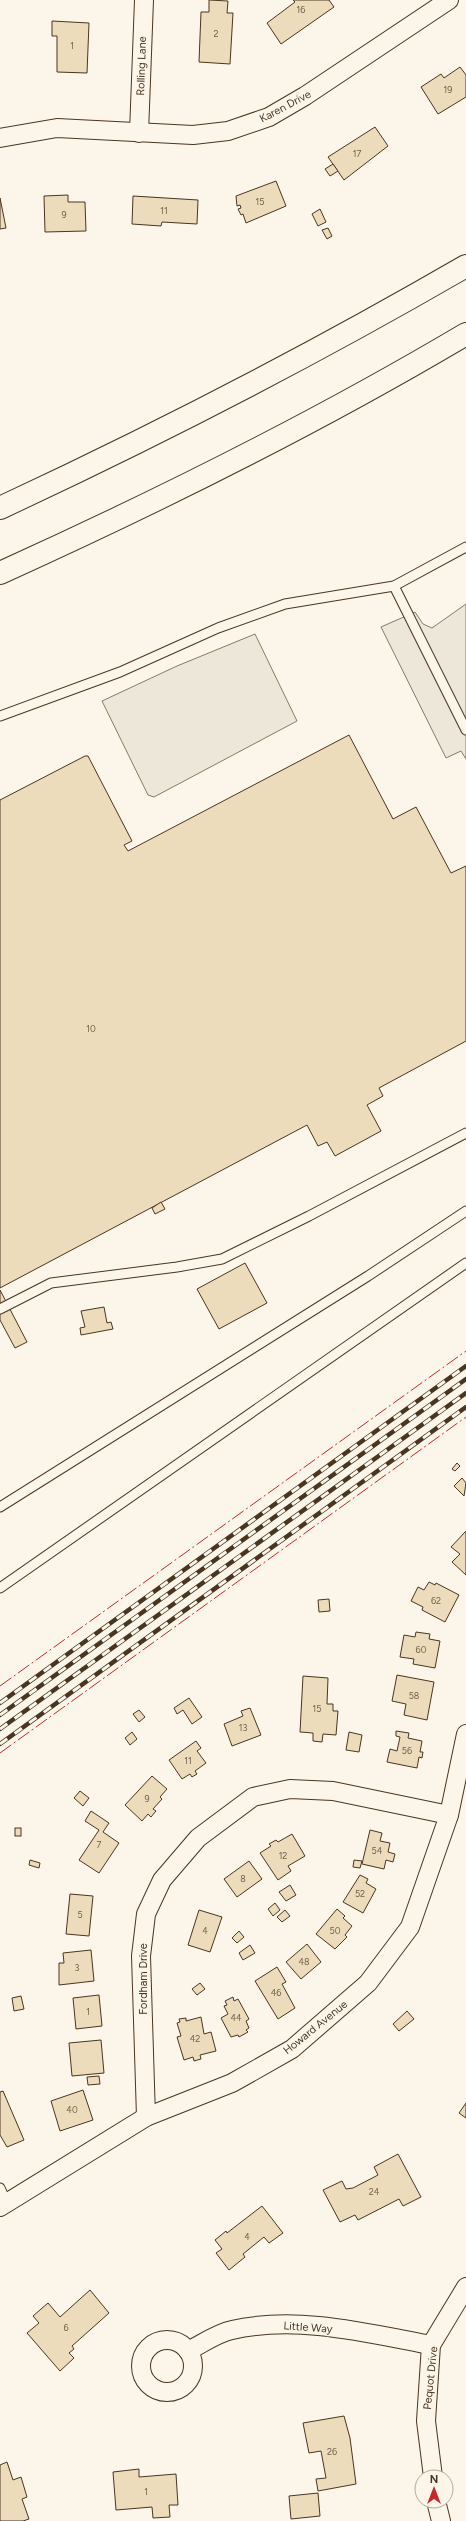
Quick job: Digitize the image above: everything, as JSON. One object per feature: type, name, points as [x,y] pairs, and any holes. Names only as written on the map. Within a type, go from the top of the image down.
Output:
[{"type":"highway","points":[[0,508],[210,407],[361,326],[466,266]]},
{"type":"highway","points":[[0,573],[148,503],[254,450],[466,334]]},
{"type":"street","name":"Rolling Lane","points":[[139,133],[144,0]]},
{"type":"street","name":"Karen Drive","points":[[0,138],[57,128],[193,135],[228,131],[268,117],[305,96],[449,0]]},
{"type":"street","name":"Howard Avenue","points":[[2,2199],[146,2117],[232,2083],[292,2049],[368,1983],[410,1927],[449,1815],[466,1734]]},
{"type":"street","name":"Fordham Drive","points":[[146,2117],[141,1956],[146,1914],[162,1880],[198,1838],[253,1797],[290,1789],[333,1791],[449,1815]]},
{"type":"street","name":"Pequot Drive","points":[[432,2469],[426,2421],[431,2345],[466,2287]]},
{"type":"street","name":"Little Way","points":[[188,2351],[231,2330],[288,2324],[351,2330],[431,2345]]},
{"type":"street","points":[[438,2509],[441,2521]]},
{"type":"lane","points":[[0,716],[120,672],[218,628],[285,604],[394,586],[466,547]]},
{"type":"lane","points":[[394,586],[466,730]]},
{"type":"lane","points":[[0,1310],[51,1282],[170,1268],[222,1259],[309,1216],[466,1133]]},
{"type":"lane","points":[[0,1506],[368,1276],[466,1212]]},
{"type":"lane","points":[[0,1588],[466,1263]]},
{"type":"shaded area","points":[[466,604],[466,759],[461,751],[446,758],[381,627],[415,612],[423,624],[432,628]]},
{"type":"shaded area","points":[[255,634],[297,721],[154,797],[148,795],[102,701],[177,666]]},
{"type":"building","points":[[209,0],[228,1],[227,13],[233,13],[230,64],[199,62],[201,12],[209,12]]},
{"type":"building","points":[[293,0],[329,0],[334,7],[281,44],[267,23],[295,2]]},
{"type":"building","points":[[52,21],[89,23],[87,73],[57,72],[57,36],[52,36]]},
{"type":"building","points":[[460,67],[466,75],[466,97],[438,114],[421,87],[441,74],[444,78]]},
{"type":"building","points":[[375,127],[388,146],[344,180],[328,157]]},
{"type":"building","points":[[333,164],[338,171],[330,176],[325,169]]},
{"type":"building","points":[[276,181],[286,206],[246,223],[243,214],[241,215],[238,209],[241,208],[240,205],[237,206],[236,196]]},
{"type":"building","points":[[68,195],[68,202],[85,202],[86,231],[45,232],[44,196]]},
{"type":"building","points":[[133,196],[198,200],[197,224],[162,222],[161,226],[132,224]]},
{"type":"building","points":[[0,198],[6,228],[0,229]]},
{"type":"building","points":[[320,209],[326,222],[318,226],[312,214]]},
{"type":"building","points":[[328,228],[332,236],[327,239],[322,230]]},
{"type":"building","points":[[349,735],[393,819],[416,807],[451,873],[466,866],[466,1041],[379,1088],[383,1096],[367,1105],[381,1131],[335,1156],[327,1142],[318,1146],[307,1125],[0,1288],[0,800],[85,756],[88,756],[132,841],[124,845],[128,851]]},
{"type":"building","points":[[161,1202],[165,1209],[155,1214],[152,1208]]},
{"type":"building","points":[[245,1263],[267,1303],[219,1329],[197,1289]]},
{"type":"building","points":[[0,1290],[27,1342],[15,1348],[0,1320]]},
{"type":"building","points":[[104,1307],[107,1323],[111,1322],[113,1329],[81,1335],[80,1328],[85,1327],[81,1311]]},
{"type":"building","points":[[457,1463],[460,1466],[455,1471],[452,1469]]},
{"type":"building","points":[[462,1478],[466,1483],[464,1496],[454,1486]]},
{"type":"building","points":[[466,1531],[466,1575],[452,1562],[460,1554],[451,1547]]},
{"type":"building","points":[[429,1582],[435,1585],[436,1583],[459,1595],[445,1622],[422,1610],[423,1607],[411,1601],[418,1587],[424,1590]]},
{"type":"building","points":[[329,1599],[330,1611],[319,1612],[318,1600]]},
{"type":"building","points":[[416,1632],[430,1634],[429,1639],[440,1641],[435,1668],[413,1664],[414,1659],[400,1657],[404,1635],[415,1637]]},
{"type":"building","points":[[397,1675],[434,1682],[427,1720],[404,1715],[406,1704],[392,1701]]},
{"type":"building","points":[[303,1676],[328,1678],[327,1704],[333,1704],[333,1711],[338,1711],[336,1735],[323,1734],[322,1742],[313,1741],[313,1733],[300,1732]]},
{"type":"building","points":[[189,1698],[202,1717],[192,1724],[183,1710],[177,1714],[174,1708]]},
{"type":"building","points":[[250,1708],[261,1735],[232,1746],[224,1724],[243,1716],[241,1711]]},
{"type":"building","points":[[139,1710],[145,1717],[139,1722],[133,1714]]},
{"type":"building","points":[[396,1731],[409,1733],[408,1738],[422,1741],[420,1752],[423,1752],[422,1758],[419,1757],[417,1768],[387,1762],[390,1749],[397,1751],[400,1737],[396,1736]]},
{"type":"building","points":[[132,1732],[137,1739],[130,1745],[125,1738]]},
{"type":"building","points":[[349,1732],[362,1735],[359,1752],[346,1750]]},
{"type":"building","points":[[196,1741],[201,1748],[197,1751],[206,1763],[195,1771],[197,1774],[192,1777],[190,1774],[182,1779],[169,1760]]},
{"type":"building","points":[[152,1776],[167,1789],[160,1797],[162,1799],[153,1809],[156,1811],[151,1817],[148,1814],[142,1821],[125,1805]]},
{"type":"building","points":[[80,1791],[89,1798],[83,1806],[74,1798]]},
{"type":"building","points":[[91,1811],[109,1823],[103,1832],[119,1843],[99,1873],[79,1860],[99,1830],[85,1821]]},
{"type":"building","points":[[15,1828],[21,1828],[21,1836],[15,1836]]},
{"type":"building","points":[[370,1830],[382,1833],[380,1841],[390,1843],[388,1852],[395,1854],[393,1862],[386,1860],[384,1869],[362,1864]]},
{"type":"building","points":[[292,1834],[305,1856],[288,1866],[291,1871],[278,1880],[260,1853],[271,1846],[269,1844],[276,1840],[278,1842]]},
{"type":"building","points":[[30,1860],[40,1863],[39,1868],[29,1865]]},
{"type":"building","points":[[354,1860],[362,1861],[360,1868],[353,1867]]},
{"type":"building","points":[[249,1861],[262,1879],[237,1897],[224,1879]]},
{"type":"building","points":[[360,1875],[368,1879],[366,1883],[376,1889],[363,1913],[343,1902]]},
{"type":"building","points":[[290,1885],[296,1895],[286,1901],[279,1892]]},
{"type":"building","points":[[70,1894],[93,1896],[89,1936],[66,1934]]},
{"type":"building","points":[[275,1903],[280,1910],[273,1916],[268,1909]]},
{"type":"building","points":[[337,1909],[345,1916],[343,1918],[352,1926],[345,1935],[347,1937],[335,1949],[316,1934]]},
{"type":"building","points":[[199,1910],[222,1917],[210,1952],[188,1945]]},
{"type":"building","points":[[285,1910],[290,1916],[282,1922],[277,1917]]},
{"type":"building","points":[[239,1931],[244,1937],[237,1943],[232,1938]]},
{"type":"building","points":[[307,1944],[321,1962],[301,1979],[286,1962]]},
{"type":"building","points":[[250,1945],[255,1953],[243,1960],[239,1953]]},
{"type":"building","points":[[91,1950],[94,1981],[59,1985],[59,1963],[64,1963],[63,1953]]},
{"type":"building","points":[[277,1967],[286,1982],[282,1984],[295,2008],[278,2019],[255,1981]]},
{"type":"building","points":[[200,1983],[205,1989],[197,1995],[192,1989]]},
{"type":"building","points":[[99,1995],[102,2026],[76,2029],[73,1998]]},
{"type":"building","points":[[21,1996],[24,2009],[14,2011],[12,1998]]},
{"type":"building","points":[[233,1997],[234,2001],[238,1999],[249,2019],[246,2021],[249,2028],[246,2030],[248,2032],[239,2037],[238,2035],[231,2037],[221,2018],[228,2014],[224,2006],[227,2005],[225,2001]]},
{"type":"building","points":[[407,2011],[414,2019],[399,2031],[393,2024]]},
{"type":"building","points":[[201,2017],[204,2034],[211,2032],[216,2051],[200,2055],[201,2059],[194,2061],[193,2057],[184,2060],[177,2037],[181,2036],[177,2023],[180,2022],[179,2019],[186,2018],[186,2021]]},
{"type":"building","points":[[101,2040],[104,2073],[72,2076],[69,2043]]},
{"type":"building","points":[[99,2076],[100,2084],[88,2085],[87,2077]]},
{"type":"building","points":[[83,2090],[93,2120],[60,2131],[51,2101]]},
{"type":"building","points":[[3,2091],[24,2140],[7,2147],[0,2135],[0,2092]]},
{"type":"building","points":[[466,2103],[466,2118],[459,2113]]},
{"type":"building","points":[[398,2154],[421,2197],[403,2206],[399,2199],[358,2220],[355,2215],[340,2222],[323,2190],[342,2181],[346,2189],[353,2188],[378,2175],[374,2167]]},
{"type":"building","points":[[262,2206],[283,2233],[269,2243],[264,2237],[243,2254],[245,2257],[229,2270],[216,2253],[222,2249],[215,2240],[226,2231],[227,2233]]},
{"type":"building","points":[[90,2290],[109,2313],[72,2346],[74,2349],[69,2353],[74,2358],[60,2371],[27,2333],[39,2323],[33,2316],[48,2303],[60,2317]]},
{"type":"building","points":[[344,2416],[350,2438],[356,2484],[318,2491],[316,2479],[326,2478],[321,2451],[309,2453],[303,2423]]},
{"type":"building","points":[[7,2462],[13,2480],[21,2477],[27,2497],[22,2499],[29,2519],[23,2521],[0,2521],[0,2465]]},
{"type":"building","points":[[139,2469],[139,2477],[176,2474],[178,2505],[169,2505],[170,2517],[153,2518],[152,2507],[116,2510],[113,2472]]},
{"type":"building","points":[[318,2493],[320,2516],[291,2519],[289,2496]]},
{"type":"railway","points":[[0,1703],[466,1366]]},
{"type":"railway","points":[[0,1715],[466,1379]]},
{"type":"railway","points":[[0,1729],[466,1393]]},
{"type":"railway","points":[[0,1744],[466,1407]]},
{"type":"power","points":[[0,1686],[466,1351]]},
{"type":"power","points":[[0,1753],[466,1417]]}]
